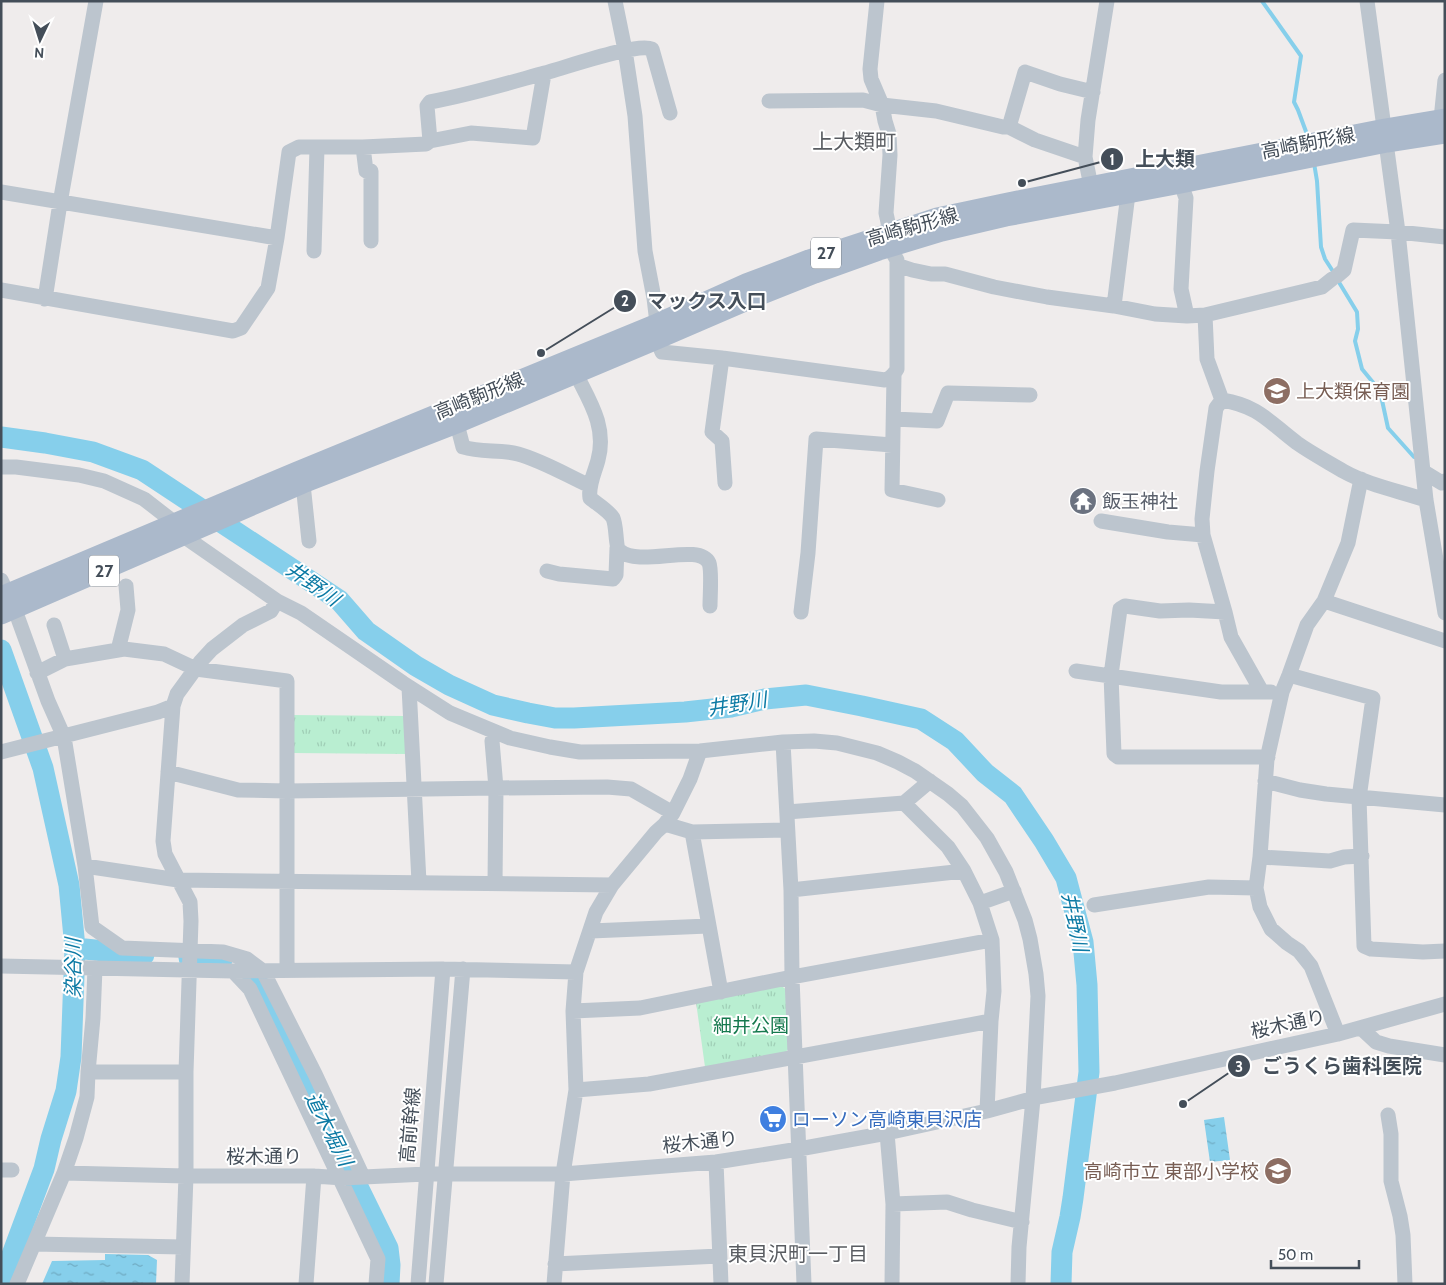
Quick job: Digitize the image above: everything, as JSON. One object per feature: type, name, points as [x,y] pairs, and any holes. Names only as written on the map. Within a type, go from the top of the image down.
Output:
[{"type":"main road","name":"高崎駒形線","points":[[892,248],[937,218],[1091,186],[1444,124]]},
{"type":"main road","name":"高崎駒形線","points":[[300,478],[457,424],[576,374],[746,283],[809,259],[892,248],[942,232],[1006,217],[1181,184],[1386,135]]},
{"type":"main road","name":"高崎駒形線","points":[[185,528],[300,478],[657,332]]},
{"type":"main road","name":"27","points":[[6,601],[185,528]]},
{"type":"street","points":[[45,299],[96,1]]},
{"type":"street","points":[[615,1],[635,116],[645,250],[654,298],[657,332],[662,352],[722,358],[885,380],[890,379],[897,369],[892,248],[886,213],[890,155],[889,134],[882,105],[870,79],[877,1]]},
{"type":"street","points":[[1091,186],[1085,158],[1088,120],[1107,1]]},
{"type":"street","points":[[1367,1],[1398,232],[1426,500],[1445,613]]},
{"type":"street","points":[[430,141],[427,106],[430,102],[544,74],[625,50],[648,47],[652,49],[670,113]]},
{"type":"street","points":[[1009,127],[1025,72],[1060,84],[1093,92]]},
{"type":"street","points":[[1,290],[233,331],[241,328],[268,288],[289,152],[299,147],[363,147],[426,144],[430,141],[471,134],[533,138],[544,74]]},
{"type":"street","points":[[1444,124],[1445,80]]},
{"type":"street","points":[[769,101],[863,100],[882,105],[936,111],[1009,127],[1035,140],[1085,158]]},
{"type":"street","points":[[363,147],[366,171],[371,171],[370,241]]},
{"type":"street","points":[[314,251],[317,148]]},
{"type":"street","points":[[1181,184],[1186,198],[1182,290],[1187,316]]},
{"type":"street","points":[[1,192],[277,238]]},
{"type":"street","points":[[1114,306],[1128,194]]},
{"type":"street","points":[[892,248],[912,270],[930,274],[945,274],[994,287],[1046,297],[1114,306],[1155,314],[1187,316],[1205,315],[1322,287],[1344,270],[1353,230],[1445,237]]},
{"type":"street","points":[[1205,315],[1206,359],[1222,400]]},
{"type":"street","points":[[722,358],[712,432],[722,441],[725,483]]},
{"type":"street","points":[[547,571],[559,574],[613,579],[616,575],[618,548],[616,527],[612,516],[590,498],[590,486],[601,444],[600,428],[595,412],[576,374]]},
{"type":"street","points":[[894,375],[892,490],[938,500]]},
{"type":"street","points":[[894,419],[937,421],[948,393],[1030,395]]},
{"type":"street","points":[[1222,400],[1238,402],[1252,408],[1298,444],[1346,472],[1361,479],[1426,500]]},
{"type":"street","points":[[1222,400],[1216,408],[1207,471],[1202,518],[1203,535],[1231,637],[1262,692]]},
{"type":"street","points":[[457,424],[463,447],[518,454],[541,462],[590,486]]},
{"type":"street","points":[[801,612],[808,554],[808,530],[816,439],[892,445]]},
{"type":"street","points":[[1,467],[16,467],[79,475],[104,481],[144,499],[185,528],[277,601],[301,613],[450,714],[510,738],[580,752],[700,751],[783,742],[814,741],[837,743],[878,753],[898,762],[930,781],[962,806],[987,838],[1006,872],[1025,920],[1036,974],[1038,996],[1036,1098],[1019,1247],[1018,1284]]},
{"type":"street","points":[[1424,472],[1442,483],[1445,482]]},
{"type":"street","points":[[300,478],[309,541]]},
{"type":"street","points":[[1338,1034],[1311,966],[1299,951],[1286,943],[1271,929],[1260,907],[1256,888],[1268,757],[1282,692],[1307,625],[1324,601],[1348,543],[1361,479]]},
{"type":"street","points":[[1100,521],[1168,532],[1203,535]]},
{"type":"street","points":[[618,548],[621,553],[644,558],[688,554],[702,556],[708,562],[710,568],[710,606]]},
{"type":"street","points":[[118,650],[128,610],[126,586]]},
{"type":"street","points":[[6,601],[37,673],[61,737],[85,866],[92,927],[122,948],[190,960],[232,971],[463,969],[576,972]]},
{"type":"street","points":[[182,1284],[191,921],[190,902],[165,854],[163,841],[173,706],[177,694],[201,660],[212,649],[244,625],[271,611],[277,601]]},
{"type":"street","points":[[1324,601],[1445,641]]},
{"type":"street","points":[[1225,612],[1160,611],[1124,606],[1120,609],[1111,675],[1114,754],[1118,757],[1268,757]]},
{"type":"street","points":[[54,624],[66,659]]},
{"type":"street","points":[[37,673],[66,659],[124,649],[164,654],[196,669],[287,681],[287,970]]},
{"type":"street","points":[[1076,671],[1221,692],[1282,692]]},
{"type":"street","points":[[1289,675],[1372,698],[1359,798],[1364,946],[1371,949],[1423,952],[1445,951]]},
{"type":"street","points":[[409,687],[419,882]]},
{"type":"street","points":[[8,751],[158,712],[173,706]]},
{"type":"street","points":[[495,732],[492,741],[496,788],[496,883]]},
{"type":"street","points":[[783,742],[791,890],[792,977],[804,1284]]},
{"type":"street","points":[[554,1284],[554,1264],[563,1174],[576,1090],[573,1011],[576,972],[596,912],[612,885],[669,818],[690,779],[700,751]]},
{"type":"street","points":[[168,772],[238,790],[607,787],[631,789],[669,818],[692,832],[788,830]]},
{"type":"street","points":[[787,812],[904,803],[930,781]]},
{"type":"street","points":[[1265,781],[1300,790],[1359,798],[1445,805]]},
{"type":"street","points":[[904,803],[948,846],[980,902],[992,940],[994,991],[987,1111]]},
{"type":"street","points":[[692,832],[708,926],[722,992]]},
{"type":"street","points":[[1260,857],[1330,861],[1344,857],[1362,856]]},
{"type":"street","points":[[85,866],[178,880],[612,885]]},
{"type":"street","points":[[791,890],[964,871]]},
{"type":"street","points":[[1094,906],[1209,887],[1256,888]]},
{"type":"street","points":[[980,902],[1014,891]]},
{"type":"street","points":[[591,931],[708,926]]},
{"type":"street","points":[[573,1011],[640,1008],[792,977],[992,940]]},
{"type":"street","points":[[1,966],[93,968],[190,960],[223,952],[247,959],[263,971],[315,1074],[362,1177]]},
{"type":"street","points":[[17,1284],[64,1173],[87,1097],[94,1018],[93,968]]},
{"type":"street","name":"高前幹線","points":[[418,1284],[444,969]]},
{"type":"street","name":"高前幹線","points":[[436,1284],[463,969]]},
{"type":"street","points":[[232,971],[250,989],[341,1178],[378,1259],[376,1284]]},
{"type":"street","name":"桜木通り","points":[[64,1173],[186,1176],[314,1176],[341,1178],[426,1174],[563,1174],[716,1162],[799,1150],[887,1133],[1036,1098],[1110,1084],[1338,1034],[1445,1004]]},
{"type":"street","points":[[576,1090],[649,1084],[991,1021]]},
{"type":"street","points":[[1361,1028],[1376,1042],[1389,1046],[1445,1055]]},
{"type":"street","points":[[88,1072],[186,1072]]},
{"type":"street","points":[[1388,1115],[1391,1134],[1391,1181],[1403,1235],[1405,1284]]},
{"type":"street","points":[[887,1133],[893,1204],[892,1284]]},
{"type":"street","points":[[716,1162],[720,1284]]},
{"type":"street","points":[[306,1284],[314,1176]]},
{"type":"street","points":[[893,1204],[947,1202],[1022,1222]]},
{"type":"street","points":[[34,1244],[183,1247]]},
{"type":"street","points":[[554,1264],[719,1256]]},
{"type":"green space","points":[[292,715],[406,716],[406,754],[292,753]]},
{"type":"green space","name":"細井公園","points":[[780,985],[787,990],[790,1047],[784,1054],[705,1067],[696,1002]]},
{"type":"water","points":[[1224,1117],[1230,1160],[1210,1162],[1204,1120]]},
{"type":"water","points":[[105,1254],[148,1255],[157,1260],[156,1284],[42,1284],[52,1261],[105,1260]]},
{"type":"waterway","points":[[1262,1],[1301,56],[1294,102],[1308,137]]},
{"type":"waterway","points":[[1314,163],[1321,247],[1325,259],[1334,273]]},
{"type":"waterway","points":[[1337,279],[1357,312],[1358,329],[1355,341],[1362,369],[1380,391],[1388,428],[1414,457]]},
{"type":"waterway","name":"井野川","points":[[1,437],[93,452],[142,470],[339,600],[366,631],[416,666],[449,685],[493,705],[555,718],[574,718],[685,712],[731,707],[765,699],[806,695],[921,719],[955,741],[985,773],[1013,795],[1044,841],[1066,878],[1083,942],[1087,985],[1089,1072],[1073,1198],[1062,1252],[1061,1284]]},
{"type":"waterway","name":"染谷川","points":[[1,650],[43,768],[69,885],[75,948],[71,1057],[66,1091],[44,1169],[1,1284]]},
{"type":"waterway","name":"道木堀川","points":[[75,948],[144,955]]},
{"type":"waterway","name":"道木堀川","points":[[189,958],[222,960]]},
{"type":"waterway","name":"道木堀川","points":[[253,978],[258,983],[388,1248],[390,1265],[389,1284]]},
{"type":"place","name":"上大類","points":[[1022,183]]},
{"type":"place","name":"マックス入口","points":[[541,353]]},
{"type":"place","name":"上大類保育園","points":[[1277,391]]},
{"type":"place","name":"飯玉神社","points":[[1083,501]]},
{"type":"place","name":"ごうくら歯科医院","points":[[1183,1104]]},
{"type":"place","name":"ローソン高崎東貝沢店","points":[[773,1119]]},
{"type":"place","name":"高崎市立 東部小学校","points":[[1278,1171]]},
{"type":"district","name":"上大類町","points":[[854,141]]},
{"type":"district","name":"東貝沢町一丁目","points":[[798,1254]]}]
